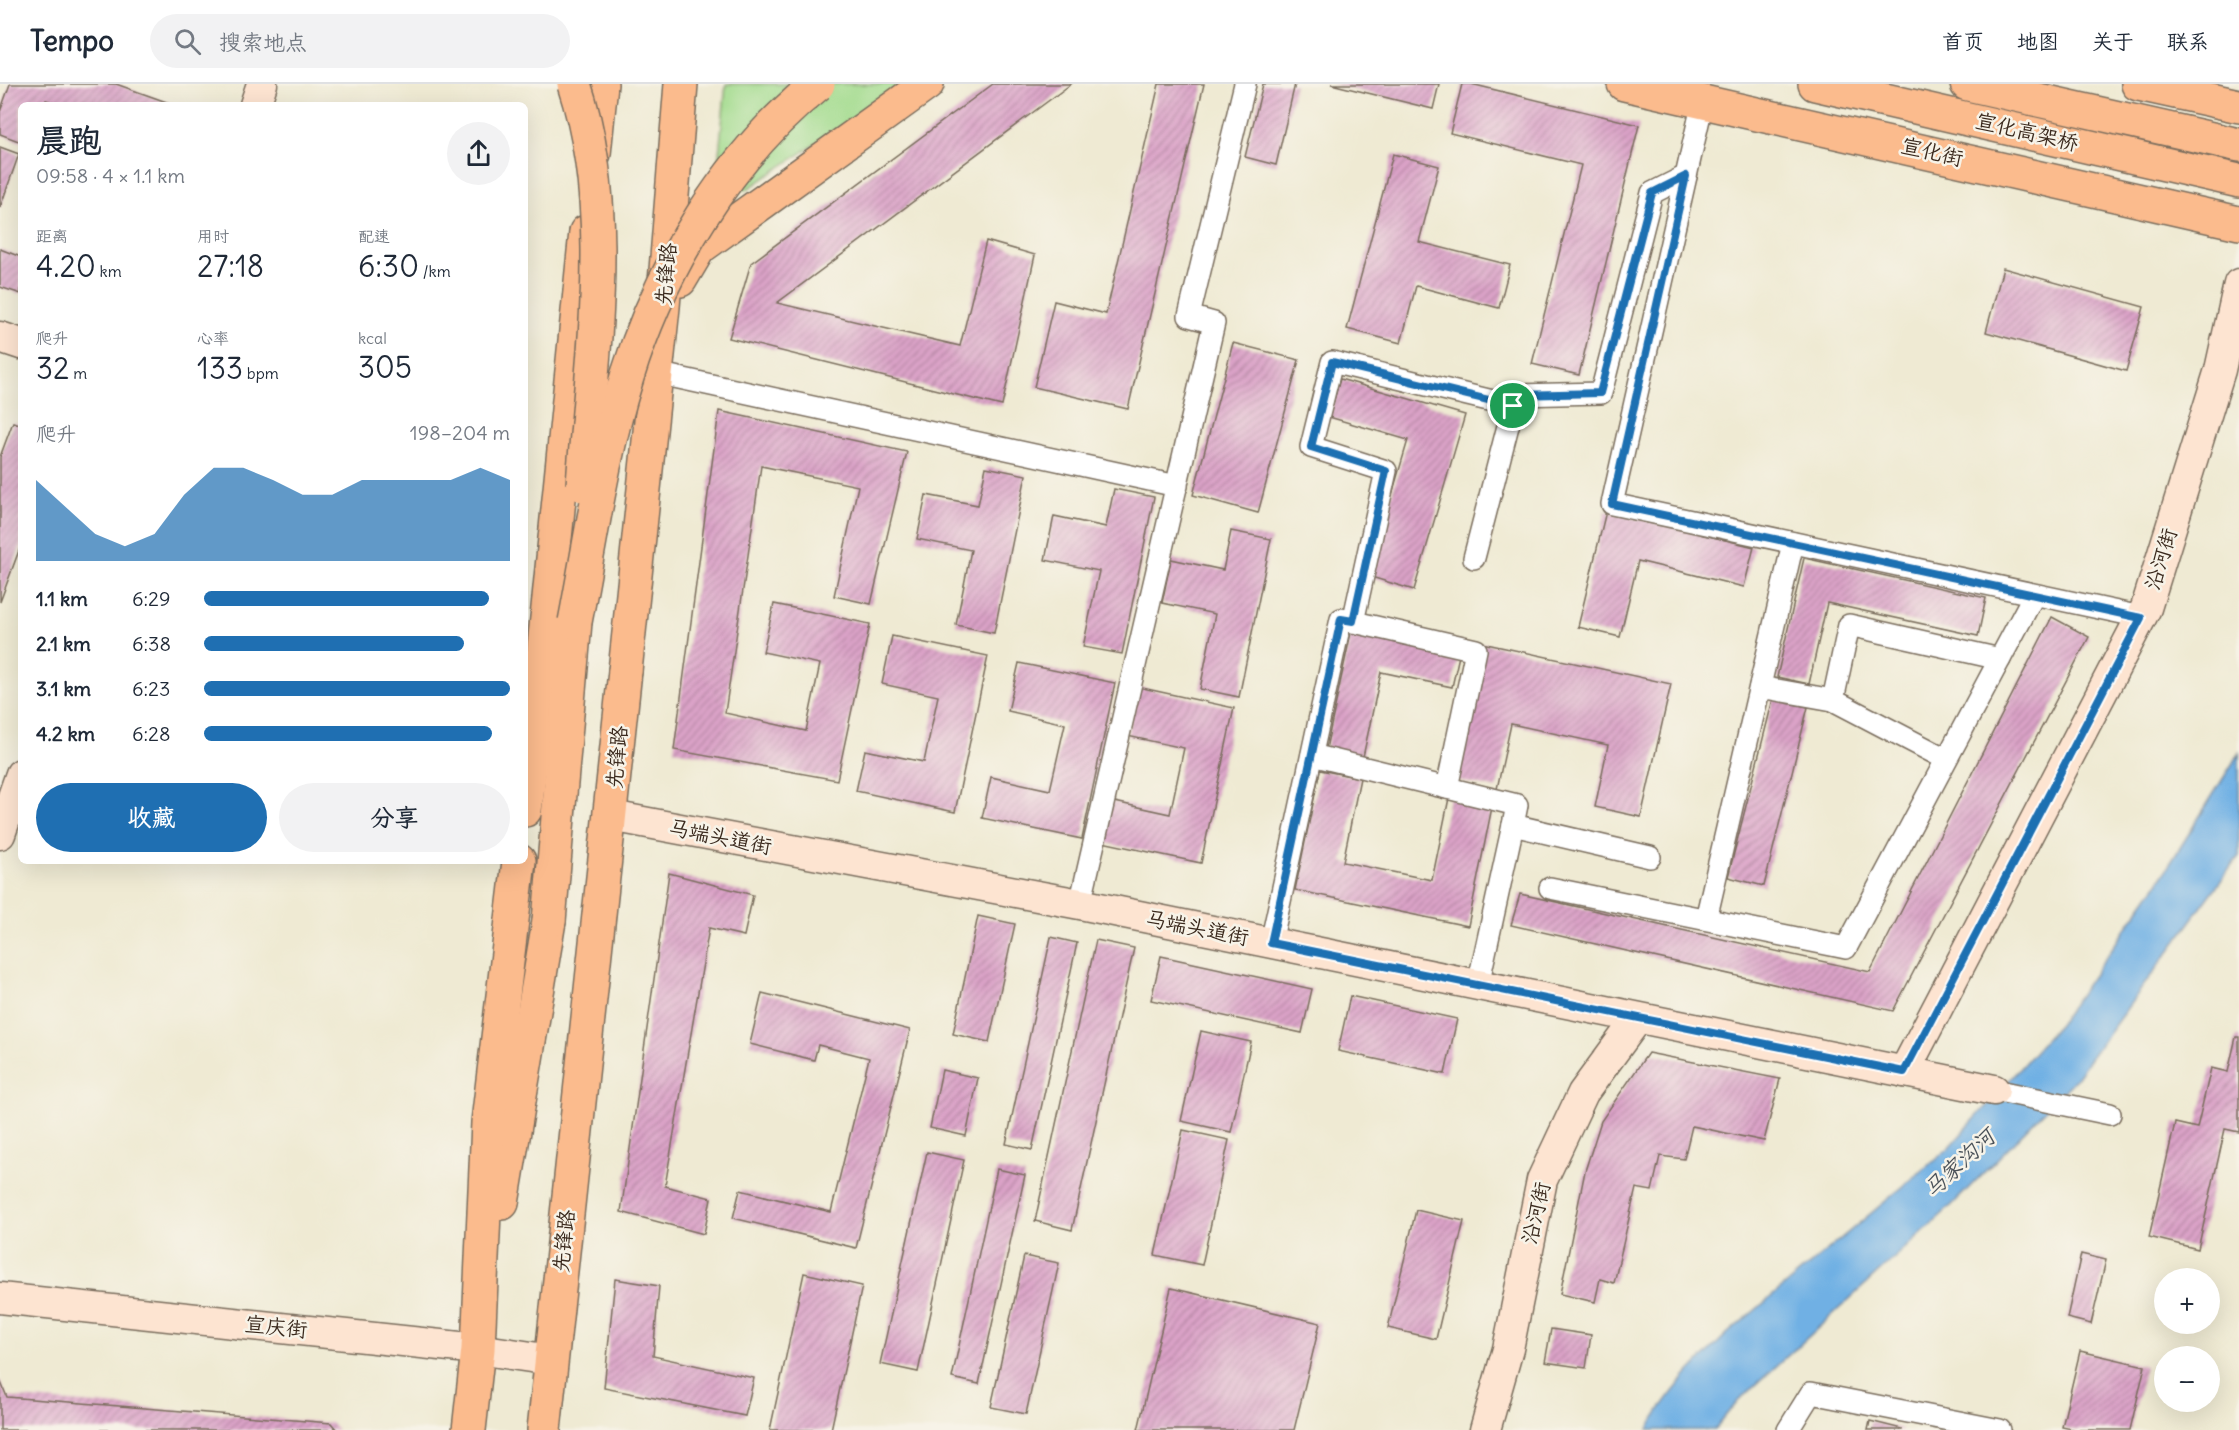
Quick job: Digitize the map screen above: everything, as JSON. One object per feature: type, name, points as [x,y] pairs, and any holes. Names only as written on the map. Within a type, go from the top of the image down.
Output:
[{"type":"main road","points":[[469,1430],[478,1349],[549,921],[575,622],[597,272],[596,208],[590,155],[574,84]]},
{"type":"main road","points":[[528,785],[601,84]]},
{"type":"main road","name":"先锋路","points":[[544,1430],[611,816],[663,307],[681,84]]},
{"type":"main road","points":[[575,622],[608,447],[626,378],[645,323],[672,268],[709,206],[753,148],[818,84]]},
{"type":"main road","points":[[663,307],[699,248],[927,84]]},
{"type":"main road","name":"宣化街","points":[[1624,84],[2239,222]]},
{"type":"main road","name":"宣化高架桥","points":[[1815,84],[2239,180]]},
{"type":"main road","name":"宣化高架桥","points":[[1967,84],[2239,145]]},
{"type":"main road","points":[[2147,85],[2239,106]]},
{"type":"main road","points":[[478,1349],[488,1122],[519,864]]},
{"type":"street","points":[[256,102],[262,84]]},
{"type":"street","points":[[1080,904],[1214,323],[1189,316],[1245,84]]},
{"type":"street","points":[[1703,101],[1612,504],[2141,618]]},
{"type":"street","points":[[1474,558],[1516,395],[1600,393],[1652,193],[1686,176]]},
{"type":"street","name":"沿河街","points":[[1904,1072],[2141,618],[2220,370],[2239,284]]},
{"type":"street","points":[[0,337],[18,343]]},
{"type":"street","points":[[1353,621],[1386,471],[1311,447],[1332,362],[1513,406]]},
{"type":"street","points":[[656,373],[1177,486]]},
{"type":"street","points":[[1706,919],[1793,543]]},
{"type":"street","points":[[1550,888],[1846,948],[2034,594]]},
{"type":"street","points":[[1271,943],[1341,619],[1476,650],[1447,788]]},
{"type":"street","points":[[1833,700],[1849,625],[2000,659]]},
{"type":"street","points":[[1760,687],[1833,700],[1946,759]]},
{"type":"street","points":[[1312,755],[1517,806],[1478,985]]},
{"type":"street","points":[[0,834],[18,783]]},
{"type":"street","name":"马端头道街","points":[[611,816],[1080,904],[1994,1090]]},
{"type":"street","points":[[1513,825],[1650,857]]},
{"type":"street","name":"沿河街","points":[[1485,1430],[1508,1349],[1542,1180],[1582,1093],[1638,1018]]},
{"type":"street","points":[[1994,1090],[2110,1114]]},
{"type":"street","name":"宣庆街","points":[[0,1298],[478,1349],[551,1360]]},
{"type":"street","points":[[1788,1430],[1811,1393],[2000,1430]]},
{"type":"green space","points":[[726,84],[900,84],[881,100],[746,190],[717,174]]},
{"type":"water","name":"马家沟河","points":[[2239,753],[2239,856],[2072,1083],[1952,1205],[1735,1404],[1714,1430],[1648,1430],[1674,1391],[1716,1344],[1949,1148],[2059,1024],[2160,880]]},
{"type":"building","points":[[10,84],[116,84],[167,102],[52,102],[46,100],[45,102],[18,102],[18,141],[0,134],[0,112]]},
{"type":"building","points":[[993,84],[1071,84],[777,303],[960,346],[986,241],[1035,255],[1002,406],[729,338],[751,263]]},
{"type":"building","points":[[1159,84],[1204,84],[1128,409],[1034,387],[1054,301],[1106,314]]},
{"type":"building","points":[[1263,84],[1295,84],[1276,165],[1245,157]]},
{"type":"building","points":[[1331,84],[1439,84],[1433,109]]},
{"type":"building","points":[[1462,84],[1471,84],[1639,125],[1579,375],[1532,364],[1581,165],[1450,133]]},
{"type":"building","points":[[0,147],[18,154],[18,157],[0,208]]},
{"type":"building","points":[[1393,154],[1439,166],[1419,242],[1510,265],[1499,308],[1416,286],[1401,343],[1347,329]]},
{"type":"building","points":[[0,249],[18,256],[18,293],[0,287]]},
{"type":"building","points":[[2003,268],[2144,307],[2126,371],[1986,332]]},
{"type":"building","points":[[1233,343],[1299,360],[1258,513],[1193,495]]},
{"type":"building","points":[[1340,379],[1465,415],[1414,590],[1368,576],[1408,440],[1329,417]]},
{"type":"building","points":[[719,411],[907,452],[871,604],[834,596],[858,486],[761,466],[725,713],[806,731],[820,664],[763,652],[774,604],[870,624],[837,780],[674,750]]},
{"type":"building","points":[[13,422],[18,424],[18,553],[0,602],[0,457]]},
{"type":"building","points":[[986,467],[1026,475],[994,633],[956,625],[971,550],[917,539],[926,495],[978,505]]},
{"type":"building","points":[[1114,489],[1154,497],[1122,654],[1083,647],[1099,571],[1045,560],[1054,516],[1106,527]]},
{"type":"building","points":[[1606,511],[1754,547],[1744,587],[1638,561],[1620,637],[1578,627]]},
{"type":"building","points":[[1231,531],[1271,539],[1239,697],[1200,689],[1215,614],[1162,603],[1171,559],[1223,570]]},
{"type":"building","points":[[1804,558],[1986,598],[1978,636],[1827,603],[1809,684],[1777,677]]},
{"type":"building","points":[[2052,617],[2089,637],[1893,1011],[1511,925],[1520,894],[1870,972]]},
{"type":"building","points":[[1352,628],[1460,651],[1452,687],[1381,672],[1363,757],[1326,749]]},
{"type":"building","points":[[892,636],[988,656],[955,812],[856,791],[865,750],[924,762],[938,696],[882,684]]},
{"type":"building","points":[[1482,643],[1671,684],[1641,817],[1595,807],[1608,745],[1511,724],[1497,789],[1453,779]]},
{"type":"building","points":[[1019,663],[1115,683],[1082,839],[982,818],[991,777],[1050,790],[1065,724],[1008,711]]},
{"type":"building","points":[[1138,687],[1234,708],[1201,863],[1102,842],[1110,801],[1170,814],[1184,748],[1127,736]]},
{"type":"building","points":[[1773,699],[1808,707],[1764,886],[1728,877]]},
{"type":"building","points":[[1320,770],[1360,778],[1343,862],[1432,880],[1449,798],[1492,807],[1468,926],[1295,890]]},
{"type":"building","points":[[669,873],[753,895],[744,936],[709,928],[665,1186],[711,1198],[704,1234],[621,1212]]},
{"type":"building","points":[[978,916],[1015,924],[989,1042],[953,1034]]},
{"type":"building","points":[[1051,937],[1077,943],[1032,1150],[1006,1144]]},
{"type":"building","points":[[1096,940],[1134,948],[1072,1230],[1035,1221]]},
{"type":"building","points":[[1161,956],[1312,989],[1302,1033],[1151,1000]]},
{"type":"building","points":[[762,993],[910,1030],[856,1248],[733,1218],[740,1190],[831,1212],[869,1058],[818,1045],[814,1060],[750,1044]]},
{"type":"building","points":[[1350,996],[1457,1019],[1445,1074],[1338,1051]]},
{"type":"building","points":[[1201,1031],[1251,1042],[1231,1132],[1181,1121]]},
{"type":"building","points":[[2236,1037],[2239,1037],[2239,1132],[2225,1129],[2198,1249],[2149,1237],[2175,1123],[2197,1128],[2211,1068],[2228,1072]]},
{"type":"building","points":[[1648,1053],[1780,1079],[1764,1141],[1692,1126],[1684,1159],[1660,1156],[1652,1191],[1636,1188],[1614,1283],[1600,1279],[1595,1302],[1560,1294],[1585,1171],[1601,1121]]},
{"type":"building","points":[[942,1070],[978,1078],[966,1136],[930,1128]]},
{"type":"building","points":[[1183,1130],[1229,1140],[1202,1265],[1155,1255]]},
{"type":"building","points":[[927,1152],[964,1160],[918,1372],[880,1364]]},
{"type":"building","points":[[997,1169],[1025,1175],[979,1384],[952,1378]]},
{"type":"building","points":[[1416,1210],[1464,1221],[1436,1339],[1388,1328]]},
{"type":"building","points":[[2081,1254],[2106,1260],[2091,1324],[2067,1318]]},
{"type":"building","points":[[1024,1256],[1059,1263],[1026,1414],[991,1407]]},
{"type":"building","points":[[804,1273],[862,1286],[831,1430],[770,1430]]},
{"type":"building","points":[[615,1279],[659,1286],[653,1356],[754,1378],[745,1416],[604,1388]]},
{"type":"building","points":[[1171,1288],[1320,1323],[1294,1430],[1138,1430]]},
{"type":"building","points":[[1551,1329],[1591,1335],[1586,1368],[1545,1362]]},
{"type":"building","points":[[2080,1351],[2145,1366],[2130,1430],[2076,1430],[2062,1427]]},
{"type":"building","points":[[0,1380],[7,1397],[331,1423],[337,1430],[0,1430]]},
{"type":"building","points":[[1870,1421],[1902,1429],[1902,1430],[1868,1430]]},
{"type":"route","points":[[1686,176],[1612,504],[2141,618],[1904,1072],[1271,943],[1341,619],[1353,621],[1386,471],[1311,447],[1332,362],[1513,406],[1516,395],[1600,393],[1652,193],[1686,176]]}]
